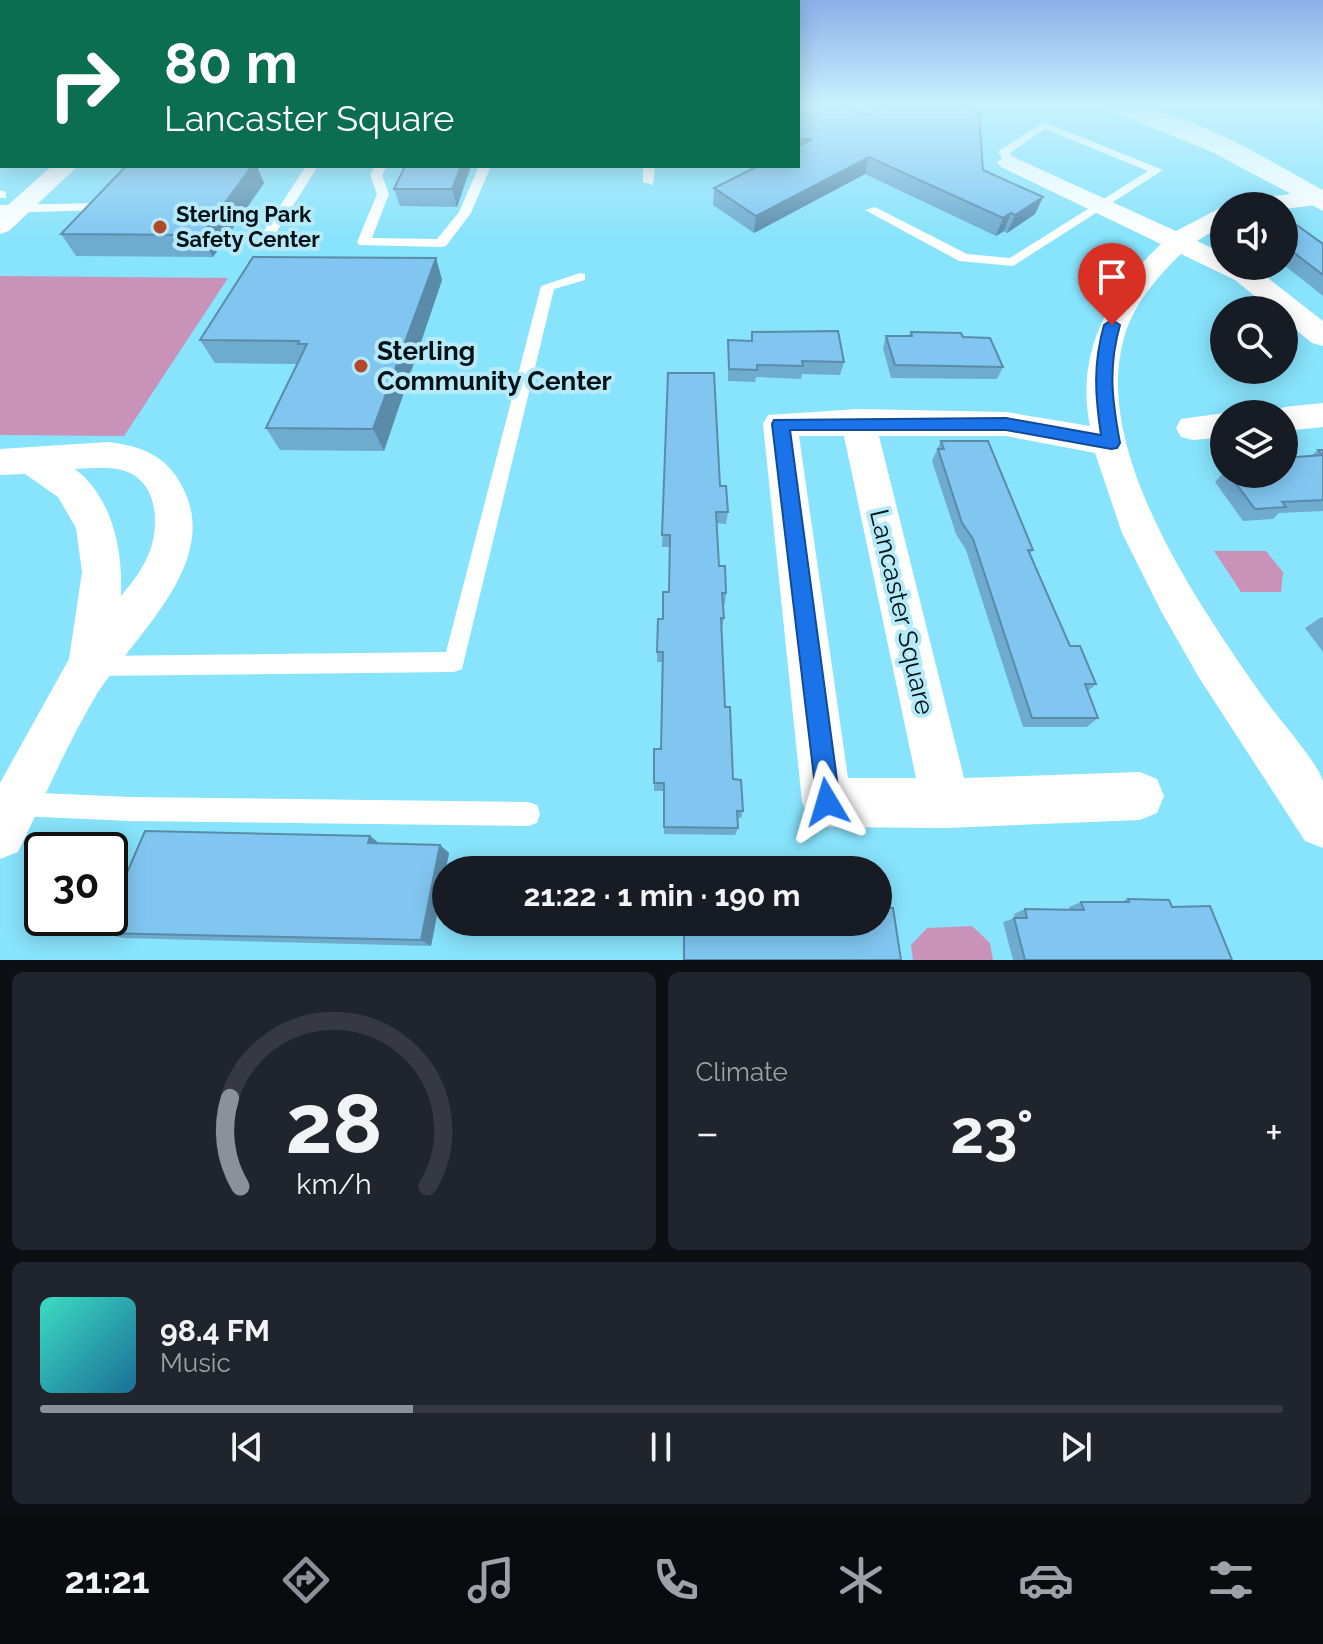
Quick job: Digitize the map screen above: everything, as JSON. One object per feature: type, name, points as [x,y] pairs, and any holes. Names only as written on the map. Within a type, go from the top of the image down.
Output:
[{"type":"street","points":[[1227,149],[1321,200]]},
{"type":"street","points":[[1009,162],[1210,257]]},
{"type":"street","points":[[3,205],[31,168]]},
{"type":"street","points":[[3,205],[63,168]]},
{"type":"street","points":[[1298,202],[1321,200]]},
{"type":"street","points":[[1210,222],[1177,241],[1124,303],[1112,325],[1104,354],[1102,385],[1111,443],[1145,541],[1183,613],[1319,809]]},
{"type":"street","points":[[1253,280],[1323,336]]},
{"type":"street","points":[[1298,418],[1323,415]]},
{"type":"street","points":[[1111,443],[1006,424],[858,421],[780,424],[827,802],[946,803],[1140,796]]},
{"type":"street","name":"Lancaster Square","points":[[858,421],[946,803]]},
{"type":"street","points":[[8,819],[90,666],[146,599],[176,521],[172,505],[157,475],[141,462],[114,456],[74,455],[17,462]]},
{"type":"street","points":[[17,462],[69,484],[94,519],[104,556],[90,666]]},
{"type":"lane","points":[[1007,149],[1004,152],[1009,162]]},
{"type":"lane","points":[[871,210],[964,258],[1013,262],[1157,170],[1104,149]]},
{"type":"lane","points":[[264,241],[311,168]]},
{"type":"lane","points":[[380,168],[376,175],[383,194],[364,242],[441,243],[465,213],[484,168]]},
{"type":"lane","points":[[649,168],[649,182]]},
{"type":"lane","points":[[3,205],[98,207]]},
{"type":"lane","points":[[90,666],[454,662],[548,286],[580,277]]},
{"type":"lane","points":[[8,819],[130,809],[528,814]]},
{"type":"shaded area","points":[[0,276],[228,278],[124,436],[0,435]]},
{"type":"shaded area","points":[[1214,551],[1266,551],[1283,572],[1281,592],[1241,592]]},
{"type":"shaded area","points":[[972,926],[990,943],[993,960],[913,960],[911,945],[927,928]]},
{"type":"building","points":[[800,149],[981,149],[983,170],[1043,197],[1015,215],[1011,213],[1003,218],[869,157],[756,216],[714,188],[754,168],[800,168]]},
{"type":"building","points":[[124,168],[251,168],[201,235],[61,234]]},
{"type":"building","points":[[404,168],[460,168],[452,189],[394,189]]},
{"type":"building","points":[[1298,226],[1323,244],[1323,275],[1298,256]]},
{"type":"building","name":"Sterling Community Center","points":[[253,257],[436,258],[373,429],[266,428],[307,344],[298,344],[299,341],[200,340]]},
{"type":"building","points":[[838,331],[844,362],[802,361],[803,366],[757,365],[757,370],[729,369],[728,340],[752,341],[752,332]]},
{"type":"building","points":[[911,332],[961,333],[963,337],[990,338],[1003,367],[895,365],[886,336],[912,336]]},
{"type":"building","points":[[668,373],[714,373],[720,486],[726,486],[728,512],[716,512],[719,566],[725,566],[726,593],[722,593],[724,618],[721,618],[725,707],[730,707],[733,779],[741,780],[743,811],[737,811],[738,828],[664,827],[664,783],[654,783],[654,749],[661,749],[663,652],[657,652],[658,619],[663,619],[663,592],[669,592],[670,535],[662,535]]},
{"type":"building","points":[[941,441],[988,441],[1033,550],[1028,550],[1070,646],[1080,646],[1096,684],[1085,684],[1098,718],[1032,718],[973,539],[962,523],[938,449],[944,449]]},
{"type":"building","points":[[1318,450],[1323,450],[1323,500],[1282,502],[1286,507],[1255,509],[1239,488],[1298,488],[1298,457],[1322,455]]},
{"type":"building","points":[[145,831],[370,836],[368,843],[440,845],[438,856],[432,856],[432,885],[421,940],[128,934],[128,870]]},
{"type":"building","points":[[1128,899],[1169,900],[1172,907],[1210,906],[1232,960],[1025,960],[1014,918],[1027,918],[1025,909],[1084,910],[1081,902],[1129,902]]},
{"type":"building","points":[[892,908],[901,960],[684,960],[684,936],[892,936]]},
{"type":"place","name":"Sterling Park Safety Center","points":[[160,227]]},
{"type":"place","name":"Sterling Community Center","points":[[361,366]]},
{"type":"route","points":[[827,802],[780,424],[858,421],[1006,424],[1111,443],[1102,385],[1104,354],[1112,325]]}]
